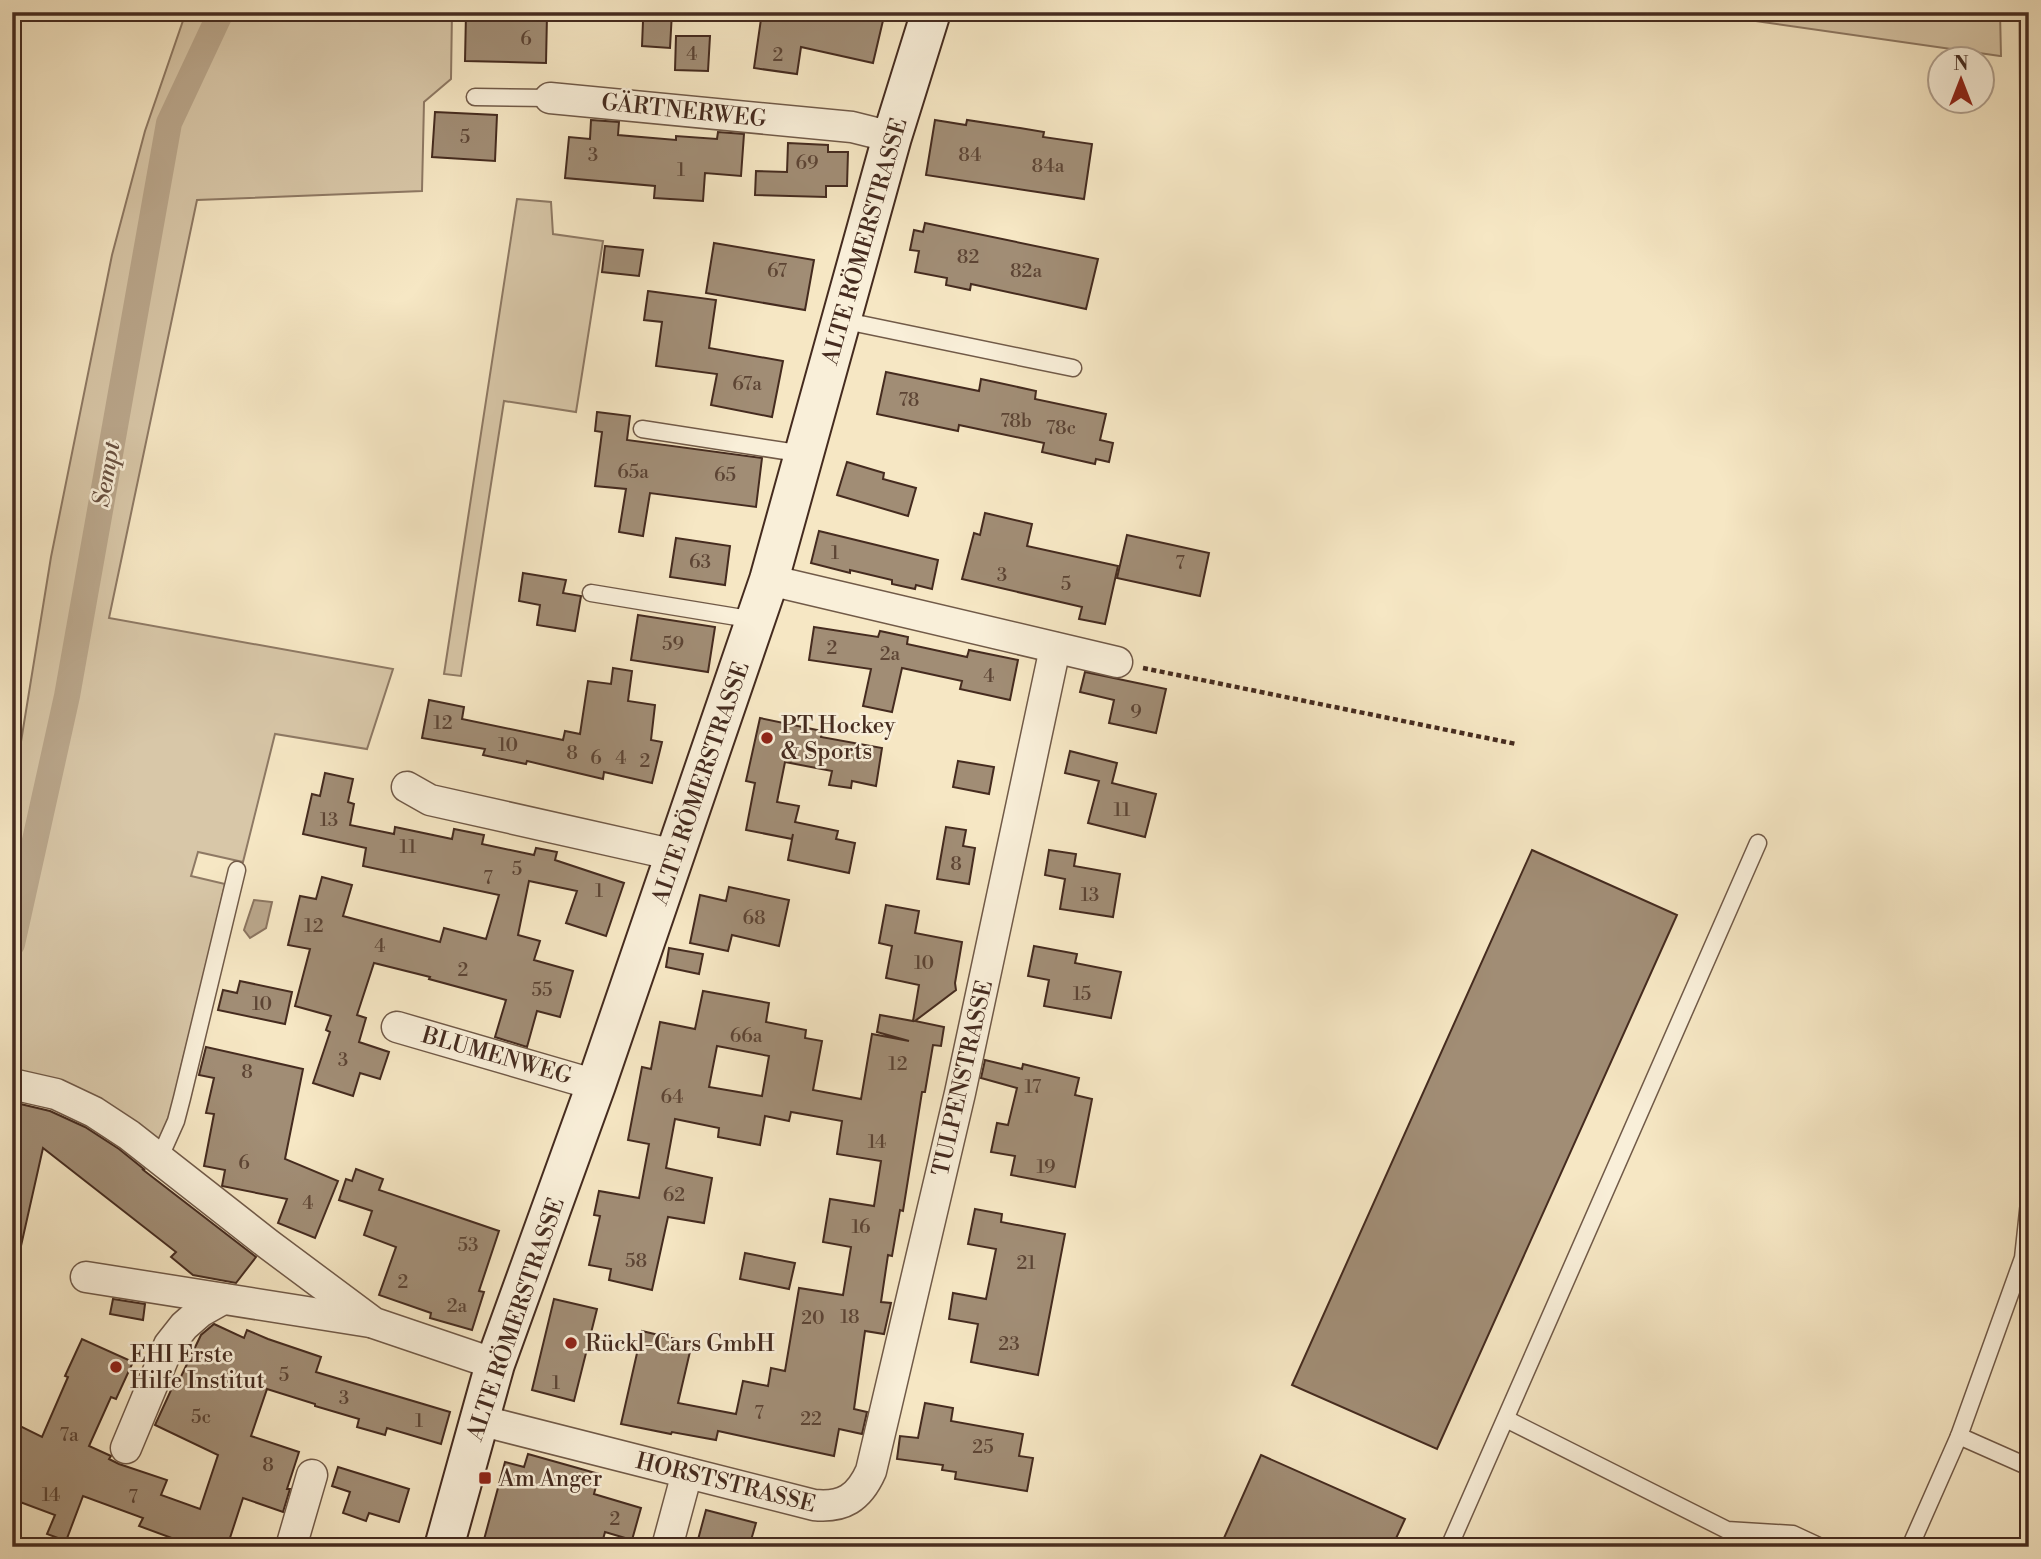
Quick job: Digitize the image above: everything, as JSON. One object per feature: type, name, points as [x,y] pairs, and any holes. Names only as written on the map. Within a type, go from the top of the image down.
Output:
[{"type":"main road","name":"ALTE RÖMERSTRASSE","points":[[443,1547],[495,1364],[596,1085],[756,621],[891,137],[931,12]]},
{"type":"street","name":"GÄRTNERWEG","points":[[550,98],[852,127],[891,137]]},
{"type":"street","points":[[769,580],[1117,662]]},
{"type":"street","name":"TULPENSTRASSE","points":[[849,1500],[859,1492],[871,1471],[960,1093],[1055,648]]},
{"type":"street","points":[[407,787],[430,800],[676,855]]},
{"type":"street","name":"BLUMENWEG","points":[[397,1027],[596,1085]]},
{"type":"street","points":[[12,1084],[56,1094],[81,1104],[128,1135],[374,1323]]},
{"type":"street","points":[[86,1277],[374,1323],[495,1364]]},
{"type":"street","points":[[126,1448],[169,1345],[200,1312],[223,1299]]},
{"type":"street","name":"HORSTSTRASSE","points":[[479,1420],[814,1505],[826,1507],[849,1500]]},
{"type":"street","points":[[667,1547],[687,1473]]},
{"type":"street","points":[[291,1547],[312,1475]]},
{"type":"lane","points":[[2028,12],[2029,190]]},
{"type":"lane","name":"GÄRTNERWEG","points":[[475,97],[550,98]]},
{"type":"lane","points":[[841,320],[1073,368]]},
{"type":"lane","points":[[642,429],[804,454]]},
{"type":"lane","points":[[592,593],[756,621]]},
{"type":"lane","points":[[1449,1547],[1758,843]]},
{"type":"lane","points":[[159,1158],[176,1121],[237,870]]},
{"type":"lane","points":[[1910,1547],[1959,1436],[2026,1259],[2029,1202]]},
{"type":"lane","points":[[1506,1419],[1728,1539],[1793,1534],[1821,1547]]},
{"type":"lane","points":[[1959,1436],[2029,1467]]},
{"type":"path","points":[[1948,12],[1971,20]]},
{"type":"path","points":[[1117,662],[1516,744]]},
{"type":"shaded area","points":[[186,12],[452,12],[451,79],[424,102],[422,191],[197,200],[109,618],[393,669],[367,749],[275,734],[243,862],[198,852],[191,876],[225,884],[173,1103],[158,1140],[12,1073],[12,797],[51,557],[112,255],[145,131]]},
{"type":"shaded area","points":[[1693,12],[2000,12],[2001,56],[1996,55],[1996,46],[1930,46]]},
{"type":"shaded area","points":[[517,199],[551,202],[553,234],[603,241],[576,412],[504,401],[461,676],[444,674]]},
{"type":"shaded area","points":[[254,900],[272,902],[266,928],[250,938],[244,930]]},
{"type":"building","points":[[646,12],[672,12],[670,48],[642,46]]},
{"type":"building","points":[[762,12],[885,12],[873,63],[801,47],[797,74],[754,68]]},
{"type":"building","points":[[466,13],[547,15],[546,63],[465,61]]},
{"type":"building","points":[[676,36],[710,36],[708,71],[675,70]]},
{"type":"building","points":[[435,112],[497,115],[495,161],[432,157]]},
{"type":"building","points":[[591,120],[619,122],[618,135],[676,140],[676,136],[717,139],[718,132],[744,134],[741,176],[705,173],[703,201],[654,198],[655,186],[565,178],[569,137],[590,139]]},
{"type":"building","points":[[935,120],[966,125],[967,120],[1020,128],[1044,132],[1043,137],[1092,144],[1084,199],[926,175]]},
{"type":"building","points":[[788,143],[828,145],[828,152],[848,152],[847,186],[826,186],[826,197],[755,195],[756,171],[787,172]]},
{"type":"building","points":[[925,223],[1098,259],[1086,309],[971,284],[970,290],[946,285],[947,278],[915,272],[919,251],[910,250],[914,230],[923,232]]},
{"type":"building","points":[[714,243],[814,260],[805,310],[706,293]]},
{"type":"building","points":[[605,246],[643,250],[639,276],[602,272]]},
{"type":"building","points":[[648,291],[716,300],[709,348],[783,361],[772,417],[711,405],[717,374],[656,366],[662,322],[644,320]]},
{"type":"building","points":[[886,372],[979,391],[981,379],[1036,391],[1035,399],[1106,414],[1100,440],[1113,443],[1109,462],[1096,459],[1095,464],[1042,452],[1044,443],[959,425],[958,431],[877,414]]},
{"type":"building","points":[[597,412],[630,416],[627,440],[762,458],[756,507],[650,493],[643,536],[619,532],[626,489],[595,486],[602,432],[595,431]]},
{"type":"building","points":[[847,462],[884,473],[883,479],[916,488],[908,516],[837,495]]},
{"type":"building","points":[[985,513],[1032,524],[1027,546],[1118,566],[1105,624],[1079,619],[1082,607],[962,579],[974,533],[980,535]]},
{"type":"building","points":[[819,531],[938,560],[932,589],[916,585],[915,589],[892,584],[892,580],[811,563]]},
{"type":"building","points":[[1127,535],[1209,553],[1200,596],[1117,578]]},
{"type":"building","points":[[676,538],[730,546],[725,585],[670,577]]},
{"type":"building","points":[[523,573],[566,580],[563,593],[581,596],[575,631],[537,625],[540,605],[519,601]]},
{"type":"building","points":[[638,615],[715,627],[708,672],[631,660]]},
{"type":"building","points":[[814,627],[878,637],[880,631],[908,637],[907,644],[967,657],[969,650],[1018,660],[1010,700],[960,689],[962,681],[902,668],[892,712],[863,706],[871,669],[809,660]]},
{"type":"building","points":[[613,668],[632,671],[628,701],[655,705],[651,740],[662,742],[652,783],[604,772],[603,779],[527,761],[526,764],[483,755],[485,749],[422,738],[429,700],[464,707],[462,719],[563,740],[565,731],[580,734],[588,681],[611,684]]},
{"type":"building","points":[[1085,672],[1166,689],[1156,733],[1109,723],[1114,700],[1080,692]]},
{"type":"building","points":[[760,718],[822,731],[821,737],[882,748],[876,786],[852,781],[851,788],[829,785],[832,771],[785,762],[777,802],[799,806],[795,822],[838,831],[836,839],[855,843],[849,873],[788,860],[793,834],[792,839],[746,830],[755,783],[746,781]]},
{"type":"building","points":[[1070,751],[1117,763],[1112,783],[1156,794],[1145,837],[1088,823],[1099,781],[1065,773]]},
{"type":"building","points":[[958,761],[994,767],[989,794],[953,787]]},
{"type":"building","points":[[325,773],[353,779],[348,802],[354,804],[350,825],[394,834],[395,827],[452,839],[454,829],[484,835],[482,844],[534,855],[536,848],[557,852],[555,860],[624,883],[606,936],[566,923],[577,891],[529,881],[518,935],[540,941],[534,960],[573,971],[560,1017],[537,1011],[527,1047],[495,1037],[506,1000],[374,963],[357,1015],[366,1018],[359,1042],[389,1052],[380,1079],[360,1073],[353,1096],[313,1083],[330,1032],[326,1030],[331,1016],[295,1006],[310,949],[288,945],[300,896],[316,899],[322,877],[352,885],[343,916],[440,942],[444,928],[486,939],[499,895],[363,866],[366,848],[303,834],[312,794],[320,796]]},
{"type":"building","points":[[946,827],[966,830],[963,846],[975,848],[969,884],[937,879]]},
{"type":"building","points":[[1049,850],[1076,854],[1074,866],[1120,874],[1113,917],[1060,909],[1065,879],[1045,875]]},
{"type":"building","points":[[1532,850],[1677,915],[1437,1449],[1292,1385]]},
{"type":"building","points":[[729,887],[789,900],[779,946],[732,935],[728,951],[690,943],[700,895],[726,901]]},
{"type":"building","points":[[886,905],[919,911],[915,933],[962,942],[956,990],[915,1021],[944,1027],[941,1046],[933,1045],[925,1092],[922,1092],[903,1211],[900,1210],[892,1256],[888,1255],[881,1302],[891,1303],[884,1334],[865,1331],[854,1409],[867,1412],[862,1434],[839,1429],[834,1456],[718,1431],[716,1440],[621,1424],[642,1331],[692,1343],[678,1403],[736,1414],[743,1381],[768,1386],[771,1368],[785,1371],[799,1288],[843,1295],[851,1247],[823,1242],[830,1199],[874,1206],[881,1161],[837,1154],[842,1121],[791,1112],[789,1121],[765,1116],[760,1145],[718,1137],[719,1128],[675,1119],[666,1168],[712,1178],[704,1223],[668,1217],[652,1290],[609,1280],[611,1269],[589,1265],[600,1216],[594,1215],[599,1191],[639,1198],[649,1144],[628,1140],[642,1067],[651,1069],[660,1022],[695,1029],[703,991],[769,1003],[766,1022],[806,1030],[805,1038],[822,1041],[813,1090],[861,1099],[872,1034],[909,1041],[877,1032],[880,1015],[913,1021],[919,985],[886,978],[892,946],[879,943]],"holes":[[[717,1046],[769,1056],[762,1096],[709,1087]]]},
{"type":"building","points":[[1034,946],[1077,954],[1075,963],[1121,972],[1111,1018],[1044,1006],[1049,980],[1028,976]]},
{"type":"building","points":[[669,948],[703,954],[699,974],[666,967]]},
{"type":"building","points":[[240,981],[292,992],[285,1024],[218,1010],[223,990],[237,993]]},
{"type":"building","points":[[206,1047],[303,1069],[285,1159],[338,1181],[315,1238],[278,1223],[287,1199],[222,1186],[225,1170],[204,1166],[214,1114],[206,1113],[214,1078],[199,1075]]},
{"type":"building","points":[[985,1060],[1022,1069],[1023,1064],[1079,1078],[1075,1095],[1092,1099],[1075,1187],[1011,1175],[1015,1156],[991,1152],[997,1123],[1008,1125],[1017,1088],[981,1078]]},
{"type":"building","points":[[12,1102],[50,1111],[85,1127],[119,1149],[256,1257],[236,1283],[193,1275],[171,1257],[176,1252],[43,1148],[21,1246],[12,1245]]},
{"type":"building","points":[[356,1169],[383,1179],[379,1190],[499,1231],[479,1291],[484,1292],[472,1330],[430,1318],[431,1313],[379,1295],[396,1247],[364,1235],[372,1211],[339,1200],[346,1179],[352,1181]]},
{"type":"building","points":[[975,1209],[1002,1214],[1001,1222],[1065,1234],[1038,1375],[971,1362],[978,1324],[949,1319],[953,1293],[986,1299],[996,1249],[968,1244]]},
{"type":"building","points":[[745,1253],[795,1263],[789,1289],[740,1279]]},
{"type":"building","points":[[113,1299],[145,1304],[143,1320],[110,1314]]},
{"type":"building","points":[[554,1299],[597,1309],[574,1401],[532,1390]]},
{"type":"building","points":[[214,1324],[244,1338],[247,1330],[321,1357],[316,1372],[450,1412],[441,1444],[387,1428],[385,1435],[357,1427],[359,1419],[267,1389],[251,1436],[299,1452],[283,1512],[243,1498],[227,1547],[196,1547],[139,1526],[143,1518],[83,1496],[66,1541],[47,1534],[55,1515],[12,1499],[12,1422],[42,1437],[82,1339],[133,1362],[116,1399],[111,1397],[89,1446],[111,1456],[109,1459],[119,1464],[167,1480],[161,1495],[200,1509],[218,1455],[155,1425],[201,1335]]},
{"type":"building","points":[[925,1403],[953,1408],[951,1421],[1023,1434],[1019,1456],[1033,1458],[1027,1491],[955,1479],[956,1472],[942,1470],[943,1465],[897,1459],[900,1436],[918,1438]]},
{"type":"building","points":[[528,1454],[599,1474],[594,1494],[641,1508],[632,1540],[605,1532],[601,1547],[572,1547],[549,1541],[548,1547],[482,1547],[505,1462],[524,1467]]},
{"type":"building","points":[[1261,1455],[1405,1519],[1392,1547],[1220,1547]]},
{"type":"building","points":[[338,1467],[409,1489],[399,1522],[369,1513],[366,1521],[343,1513],[350,1492],[332,1486]]},
{"type":"building","points":[[706,1510],[756,1523],[749,1547],[696,1547]]},
{"type":"waterway","name":"Sempt","points":[[12,944],[67,696],[169,123],[221,12]]},
{"type":"place","name":"PT Hockey & Sports","points":[[767,738]]},
{"type":"place","name":"Rückl-Cars GmbH","points":[[571,1343]]},
{"type":"place","name":"EHI Erste Hilfe Institut","points":[[116,1367]]},
{"type":"place","name":"Am Anger","points":[[485,1478]]}]
